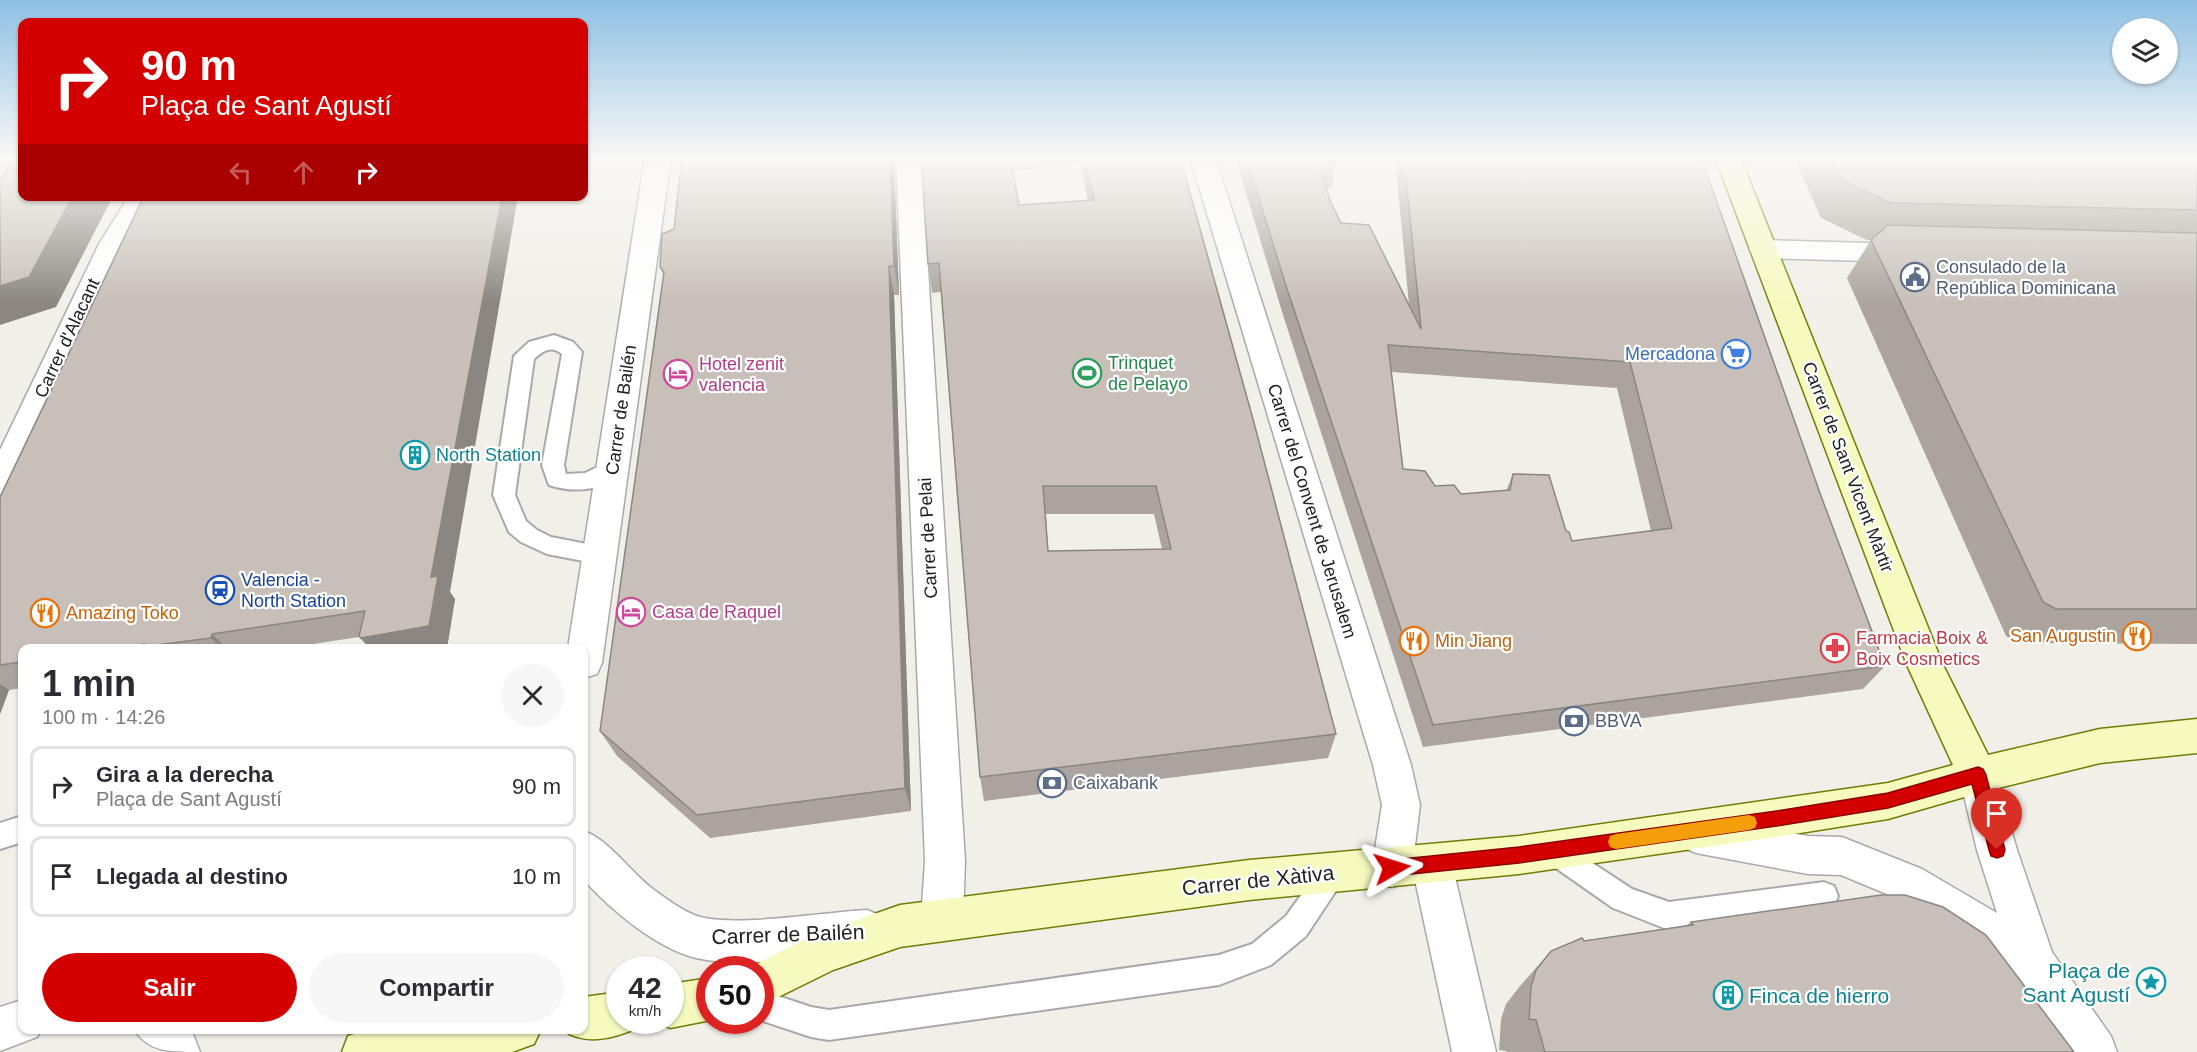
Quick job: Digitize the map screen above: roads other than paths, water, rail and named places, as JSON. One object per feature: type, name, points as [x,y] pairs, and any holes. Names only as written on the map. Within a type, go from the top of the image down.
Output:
[{"type":"main road","name":"Carrer de Sant Vicent Màrtir","points":[[1746,206],[1925,665],[1947,716],[1978,775]]},
{"type":"main road","name":"Carrer de Xàtiva","points":[[774,978],[824,952],[881,930],[942,920],[1335,871],[1412,866],[1686,832],[1888,801],[1978,775],[2100,746],[2197,736]]},
{"type":"main road","points":[[588,1018],[606,1016]]},
{"type":"main road","points":[[364,1052],[485,1034]]},
{"type":"street","name":"Carrer d'Alacant","points":[[0,484],[112,244],[136,206]]},
{"type":"street","name":"Carrer de Bailén","points":[[587,644],[651,206]]},
{"type":"street","name":"Carrer de Pelai","points":[[911,206],[945,861],[942,920]]},
{"type":"street","name":"Carrer del Convent de Jerusalem","points":[[1217,206],[1392,765],[1412,866]]},
{"type":"street","points":[[1763,249],[1935,254]]},
{"type":"street","points":[[0,436],[0,465]]},
{"type":"street","points":[[1978,775],[1997,850],[2035,964],[2095,1052]]},
{"type":"street","points":[[1686,832],[1808,855],[1842,856],[1908,883],[1964,915],[2035,964]]},
{"type":"street","name":"Carrer de Bailén","points":[[588,854],[606,877],[654,916],[696,937],[748,940],[818,932],[881,930]]},
{"type":"street","points":[[1412,866],[1474,1052]]},
{"type":"street","points":[[0,1029],[18,1023]]},
{"type":"street","points":[[163,1034],[175,1043],[178,1052]]},
{"type":"lane","points":[[599,555],[547,545],[529,536],[517,526],[504,495],[524,356],[534,347],[549,341],[564,343],[572,352],[553,465],[557,479],[565,482],[591,480],[612,468]]},
{"type":"lane","points":[[0,836],[18,830]]},
{"type":"lane","points":[[1553,850],[1586,875],[1643,911],[1669,916],[1824,896]]},
{"type":"lane","points":[[774,1010],[812,1022],[830,1025],[1219,970],[1261,955],[1296,926],[1335,871]]},
{"type":"place","name":"Consulado de la República Dominicana","points":[[1915,277]]},
{"type":"place","name":"Mercadona","points":[[1736,354]]},
{"type":"place","name":"Trinquet de Pelayo","points":[[1087,373]]},
{"type":"place","name":"Hotel zenit valencia","points":[[678,374]]},
{"type":"place","name":"North Station","points":[[415,455]]},
{"type":"place","name":"Valencia - North Station","points":[[220,590]]},
{"type":"place","name":"Casa de Raquel","points":[[631,612]]},
{"type":"place","name":"Amazing Toko","points":[[45,613]]},
{"type":"place","name":"San Augustin","points":[[2137,636]]},
{"type":"place","name":"Min Jiang","points":[[1414,641]]},
{"type":"place","name":"Farmacia Boix & Boix Cosmetics","points":[[1835,648]]},
{"type":"place","name":"BBVA","points":[[1574,721]]},
{"type":"place","name":"Caixabank","points":[[1052,783]]},
{"type":"place","name":"Plaça de Sant Agustí","points":[[2151,982]]},
{"type":"place","name":"Finca de hierro","points":[[1728,995]]}]
